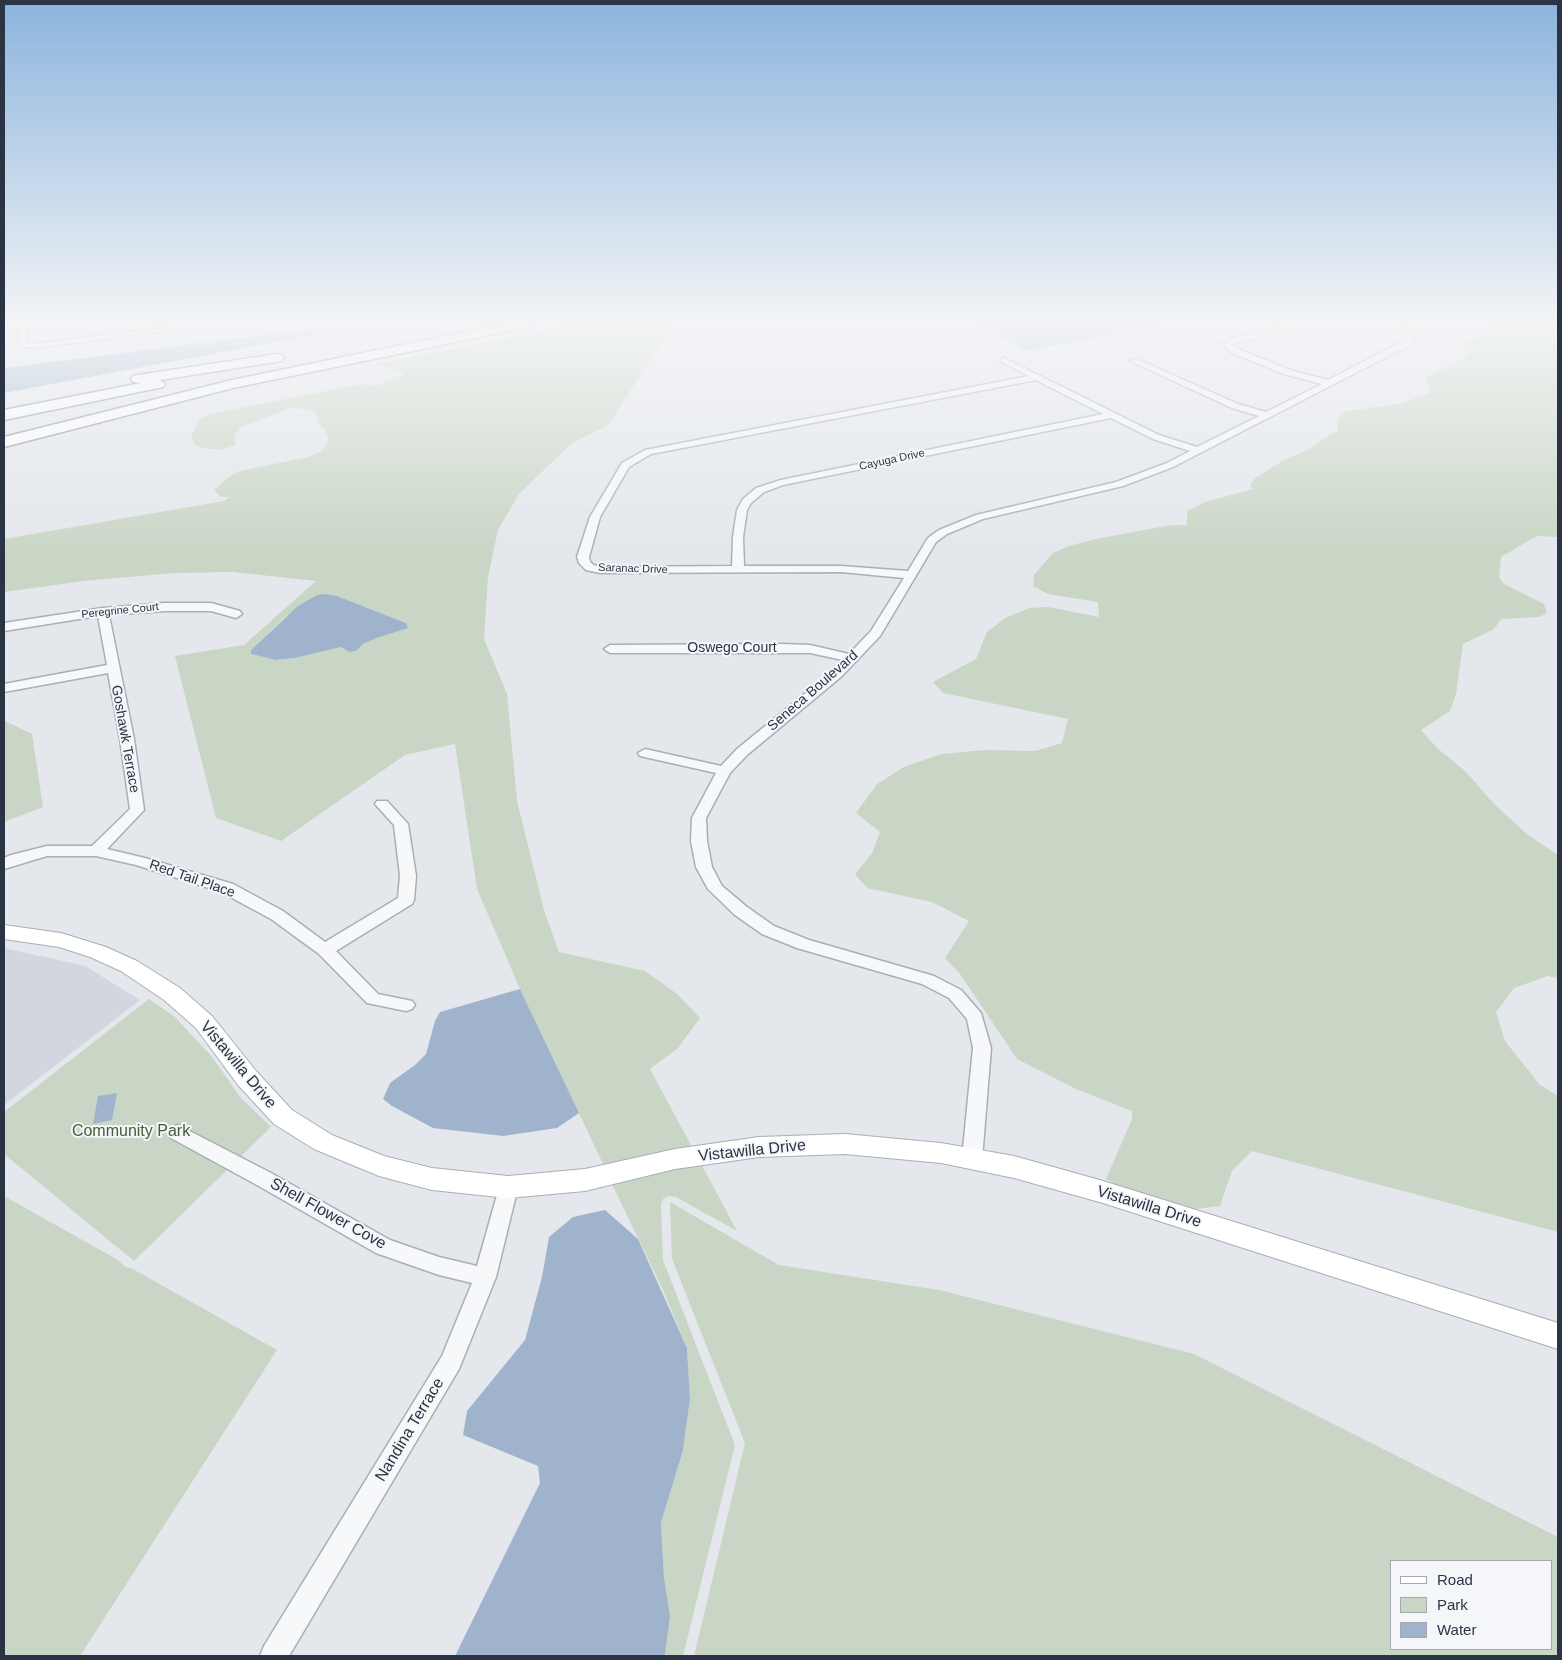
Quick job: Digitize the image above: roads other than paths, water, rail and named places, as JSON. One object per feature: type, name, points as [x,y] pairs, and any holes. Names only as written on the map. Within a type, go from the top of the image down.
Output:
[{"type":"highway","points":[[4,403],[23,399]]},
{"type":"highway","points":[[4,415],[82,399]]},
{"type":"highway","points":[[4,427],[132,399]]},
{"type":"highway","points":[[8,442],[168,399]]},
{"type":"street","name":"Saranac Drive","points":[[912,575],[841,569],[600,570],[590,568],[585,563],[583,557],[594,517],[625,465],[632,459],[662,448],[918,399]]},
{"type":"street","points":[[1081,399],[1156,437],[1199,451]]},
{"type":"street","points":[[1220,399],[1235,406],[1267,415]]},
{"type":"street","name":"Seneca Boulevard","points":[[972,1159],[982,1048],[975,1016],[954,994],[928,980],[803,944],[768,930],[741,911],[716,889],[704,867],[699,841],[699,818],[724,771],[742,752],[838,673],[876,633],[932,540],[943,532],[980,517],[1119,484],[1170,465],[1298,399]]},
{"type":"street","name":"Cayuga Drive","points":[[738,570],[738,537],[742,510],[752,495],[770,486],[1111,415]]},
{"type":"street","name":"Peregrine Court","points":[[4,627],[103,612],[164,606],[211,607],[236,614]]},
{"type":"street","name":"Goshawk Terrace","points":[[96,851],[137,810],[127,740],[103,612]]},
{"type":"street","name":"Oswego Court","points":[[610,649],[810,649],[852,659]]},
{"type":"street","points":[[4,688],[112,668]]},
{"type":"street","points":[[644,753],[724,771]]},
{"type":"street","points":[[326,950],[406,900],[408,876],[401,824],[382,804]]},
{"type":"street","name":"Red Tail Place","points":[[4,864],[11,860],[47,851],[96,851],[140,861],[227,888],[277,915],[326,950],[373,999],[406,1005]]},
{"type":"street","name":"Vistawilla Drive","points":[[4,932],[61,940],[98,952],[129,966],[172,994],[204,1022],[248,1078],[283,1117],[323,1142],[379,1165],[432,1179],[508,1187],[585,1180],[717,1152],[804,1144],[879,1146],[1014,1167],[1103,1192],[1558,1336]]},
{"type":"street","name":"Shell Flower Cove","points":[[178,1133],[264,1179],[383,1247],[439,1266],[486,1277]]},
{"type":"street","name":"Nandina Terrace","points":[[274,1656],[451,1362],[486,1277],[508,1187]]},
{"type":"water","points":[[317,595],[337,596],[406,623],[408,628],[363,644],[356,651],[349,652],[341,647],[295,658],[276,660],[251,654],[251,650],[298,606]]},
{"type":"water","points":[[520,989],[579,1113],[557,1128],[503,1136],[433,1128],[392,1106],[383,1099],[390,1083],[415,1065],[426,1054],[435,1021],[440,1012]]},
{"type":"water","points":[[117,1093],[112,1120],[93,1124],[98,1096]]},
{"type":"water","points":[[605,1210],[638,1239],[687,1348],[690,1399],[683,1450],[661,1523],[664,1577],[670,1616],[665,1654],[663,1656],[455,1656],[540,1483],[538,1466],[463,1435],[467,1411],[525,1340],[542,1277],[549,1237],[573,1217]]},
{"type":"park label","name":"Community Park","points":[[131,1132]]}]
